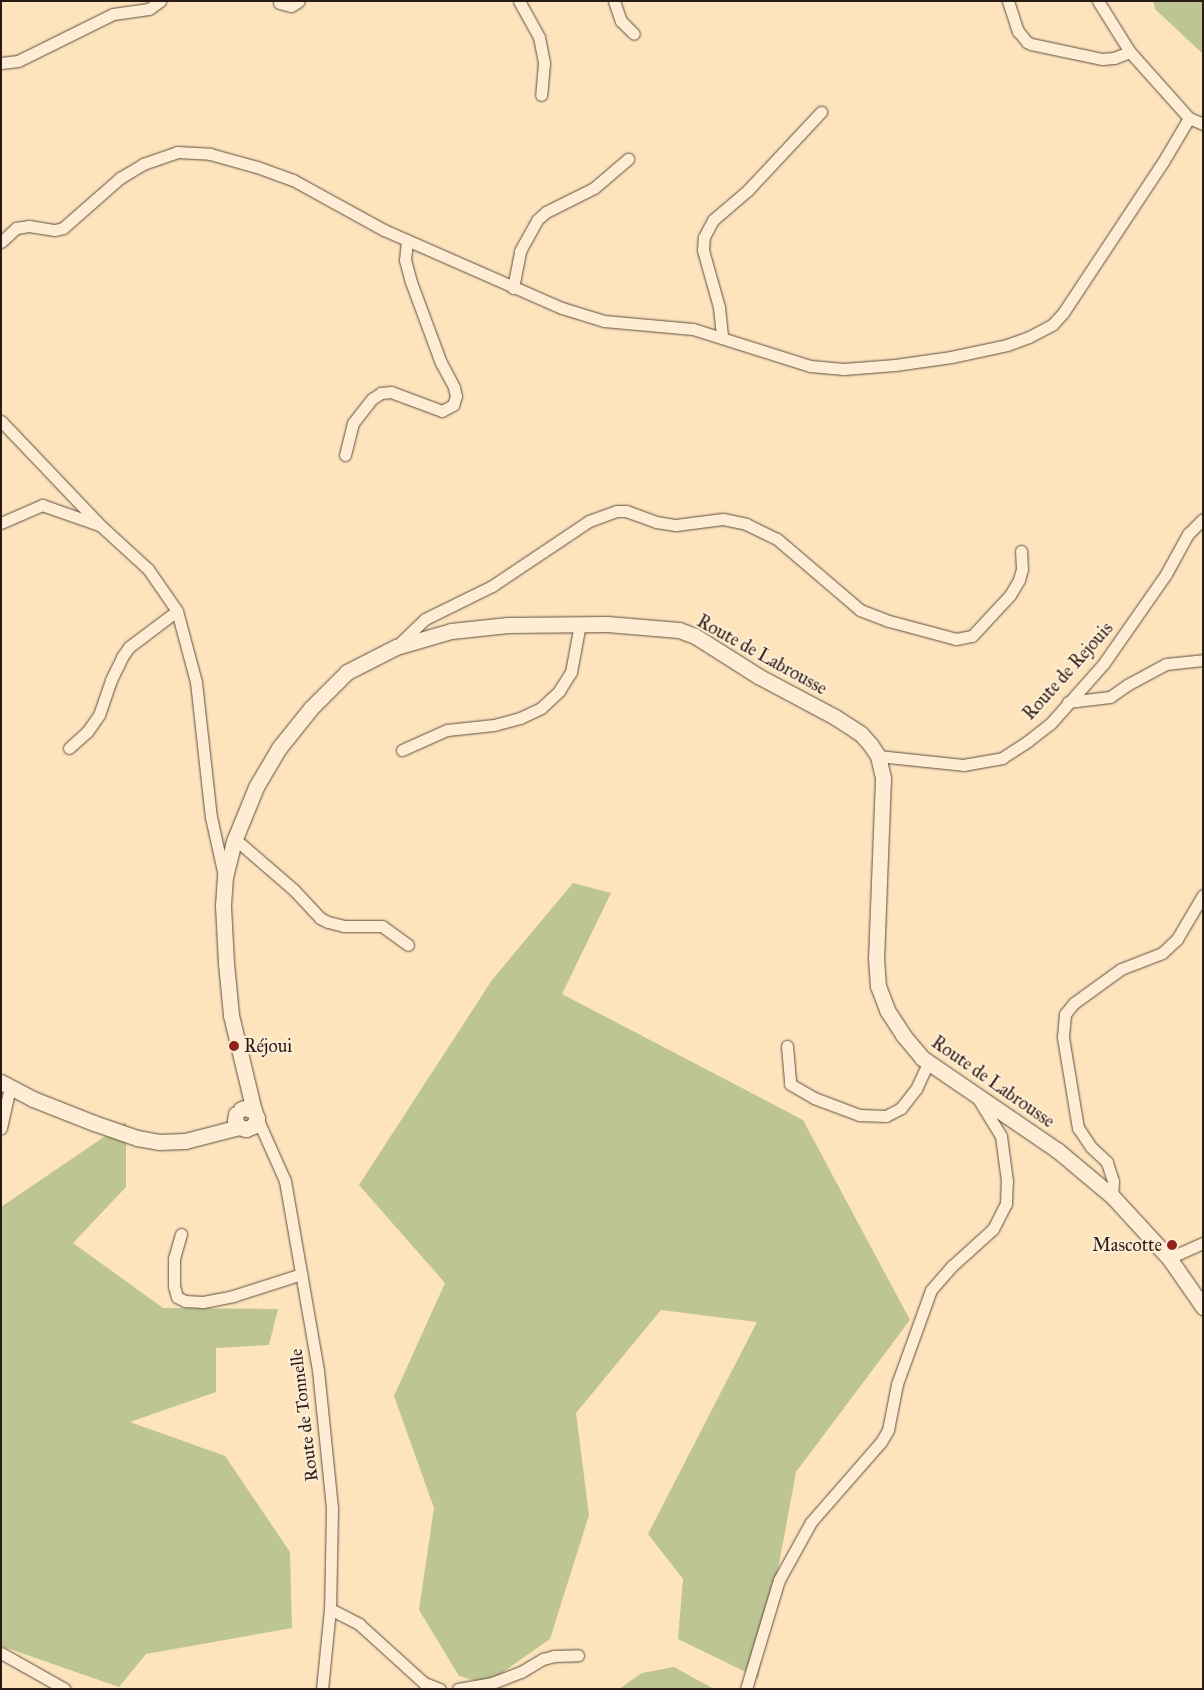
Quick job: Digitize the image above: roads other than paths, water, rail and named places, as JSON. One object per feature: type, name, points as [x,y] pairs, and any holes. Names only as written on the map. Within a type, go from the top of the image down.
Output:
[{"type":"street","points":[[1,64],[18,61],[101,18],[126,11],[149,9],[160,1]]},
{"type":"street","points":[[279,3],[291,6],[299,1]]},
{"type":"street","points":[[519,1],[539,37],[544,63],[541,95]]},
{"type":"street","points":[[614,1],[621,21],[634,34]]},
{"type":"street","points":[[1008,1],[1018,31],[1026,42],[1102,59],[1114,58],[1130,52]]},
{"type":"street","points":[[1098,1],[1130,52],[1188,118],[1203,124]]},
{"type":"street","points":[[722,336],[719,307],[703,250],[704,237],[713,220],[748,190],[820,112]]},
{"type":"street","points":[[1,242],[16,228],[30,226],[55,230],[63,228],[120,178],[144,164],[177,152],[210,154],[257,167],[293,180],[407,240],[512,288],[562,308],[604,321],[694,329],[722,336],[810,366],[836,369],[895,365],[951,357],[1029,338],[1053,324],[1063,313],[1163,162],[1188,118]]},
{"type":"street","points":[[512,288],[520,252],[537,220],[546,212],[594,188],[628,159]]},
{"type":"street","points":[[345,455],[353,424],[372,399],[381,393],[391,392],[442,411],[454,404],[456,396],[454,387],[438,357],[411,282],[406,260],[407,240]]},
{"type":"street","points":[[1,421],[101,526],[148,568],[177,611],[196,682],[211,817],[225,877]]},
{"type":"street","points":[[1,524],[42,505],[101,526]]},
{"type":"street","points":[[396,647],[425,619],[492,586],[589,521],[616,511],[626,512],[656,522],[676,525],[723,519],[746,524],[777,539],[860,610],[888,621],[956,639],[972,636],[1010,595],[1021,574],[1021,551]]},
{"type":"street","name":"Route de Rejouis","points":[[878,756],[963,765],[1002,758],[1050,723],[1124,637],[1166,574],[1188,534],[1203,519]]},
{"type":"street","points":[[69,748],[87,732],[99,715],[111,680],[129,647],[177,611]]},
{"type":"street","name":"Route de Labrousse","points":[[6,1085],[33,1099],[94,1123],[149,1140],[185,1141],[220,1132],[246,1118],[248,1084],[231,1015],[225,953],[223,905],[225,877],[235,839],[261,779],[279,748],[311,708],[348,672],[396,647],[451,631],[508,624],[580,624],[679,630],[695,636],[758,676],[835,717],[861,734],[878,756],[884,778],[882,855],[876,929],[878,986],[887,1010],[903,1035],[928,1063],[1057,1150],[1112,1196],[1169,1258],[1203,1307]]},
{"type":"street","points":[[402,750],[447,730],[494,725],[520,718],[541,708],[559,691],[571,672],[580,624]]},
{"type":"street","points":[[1068,702],[1110,698],[1127,685],[1166,664],[1203,660]]},
{"type":"street","points":[[235,839],[294,890],[320,918],[344,926],[382,926],[408,945]]},
{"type":"street","points":[[1112,1196],[1113,1180],[1107,1162],[1091,1147],[1078,1128],[1063,1037],[1065,1014],[1074,1003],[1121,969],[1162,953],[1177,938],[1203,895]]},
{"type":"street","points":[[787,1046],[790,1084],[814,1098],[859,1115],[886,1116],[901,1108],[916,1089],[928,1063]]},
{"type":"street","points":[[1,1128],[6,1085]]},
{"type":"street","points":[[746,1689],[763,1629],[783,1572],[811,1522],[881,1442],[888,1430],[897,1384],[931,1290],[952,1266],[993,1229],[1006,1204],[1007,1181],[1001,1136],[975,1093]]},
{"type":"street","name":"Route de Tonnelle","points":[[246,1118],[268,1143],[286,1181],[318,1370],[332,1509],[330,1609],[322,1689]]},
{"type":"street","points":[[181,1234],[174,1259],[174,1286],[177,1297],[185,1301],[203,1302],[233,1296],[302,1274]]},
{"type":"street","points":[[1169,1258],[1203,1243]]},
{"type":"street","points":[[330,1609],[359,1624],[424,1683],[440,1689]]},
{"type":"street","points":[[1,1653],[65,1689]]},
{"type":"street","points":[[458,1689],[492,1683],[521,1672],[543,1659],[554,1656],[578,1655]]},
{"type":"place","name":"Réjoui","points":[[234,1046]]},
{"type":"place","name":"Mascotte","points":[[1172,1245]]}]
